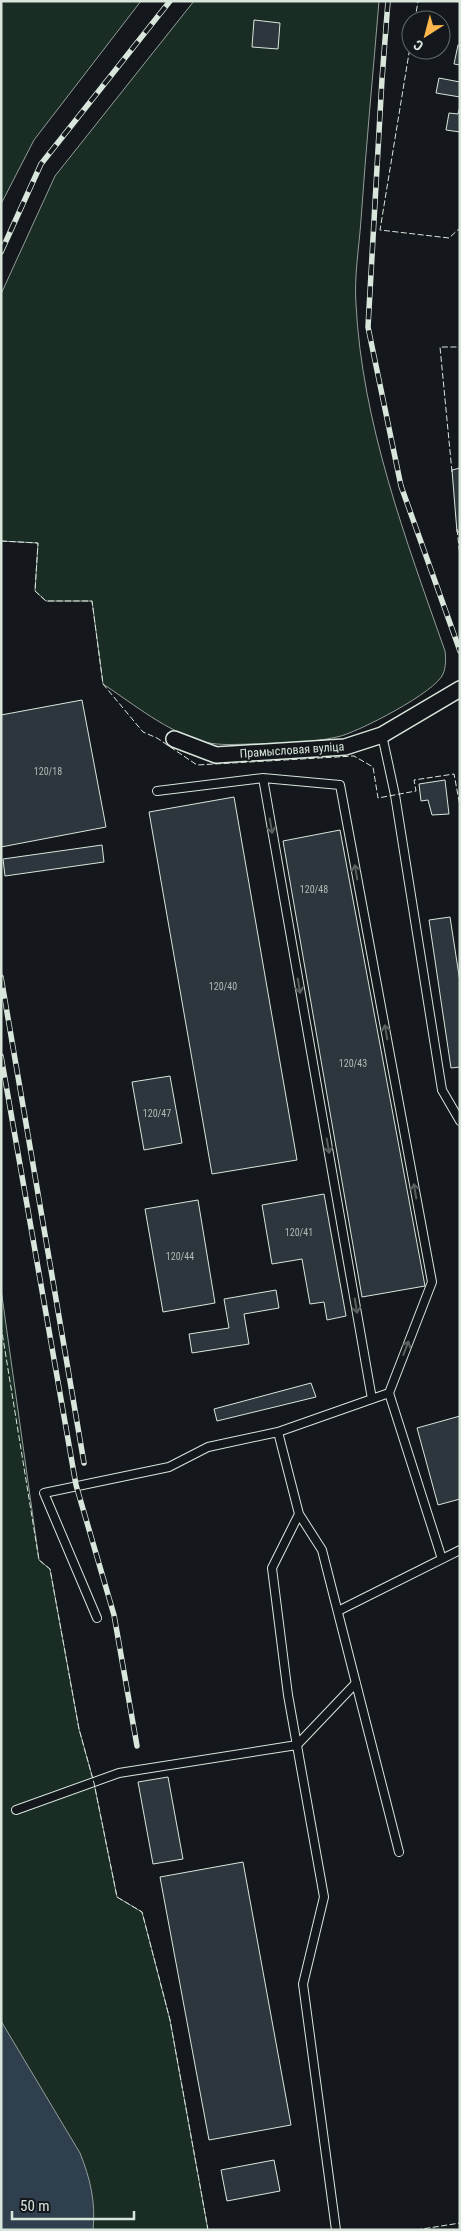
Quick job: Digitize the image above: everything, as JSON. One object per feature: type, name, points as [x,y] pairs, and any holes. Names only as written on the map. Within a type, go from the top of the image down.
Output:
[{"type":"street","name":"Прамысловая вуліца","points":[[174,739],[216,755],[345,747],[382,735],[460,689]]},
{"type":"lane","points":[[382,735],[395,795],[442,1090],[460,1121]]},
{"type":"lane","points":[[158,790],[263,778],[340,785],[432,1282],[389,1393],[442,1558]]},
{"type":"lane","points":[[263,778],[372,1399]]},
{"type":"lane","points":[[97,1618],[44,1493],[169,1467],[208,1447],[278,1432],[389,1393]]},
{"type":"lane","points":[[278,1432],[299,1514],[322,1550],[399,1852]]},
{"type":"lane","points":[[299,1514],[272,1568],[288,1695],[324,1897],[303,1984],[336,2230]]},
{"type":"lane","points":[[338,1611],[460,1550]]},
{"type":"lane","points":[[16,1810],[119,1773],[297,1745],[356,1682]]},
{"type":"green space","points":[[1,1],[141,1],[34,140],[1,204]]},
{"type":"green space","points":[[194,1],[379,1],[356,273],[356,304],[360,349],[367,393],[388,480],[415,567],[445,651],[446,663],[443,674],[437,682],[412,701],[361,728],[327,739],[285,743],[217,744],[191,737],[164,725],[103,684],[92,601],[46,601],[35,591],[38,543],[1,541],[1,294],[55,176]]},
{"type":"green space","points":[[1,1289],[39,1560],[50,1569],[79,1729],[94,1783],[117,1897],[142,1912],[170,2020],[208,2230],[1,2230]]},
{"type":"water","points":[[1,2021],[80,2153],[91,2190],[94,2210],[93,2230],[1,2230]]},
{"type":"building","points":[[254,20],[280,23],[278,49],[252,47]]},
{"type":"building","points":[[458,45],[460,45],[460,65],[454,64]]},
{"type":"building","points":[[439,78],[460,82],[460,97],[436,93]]},
{"type":"building","points":[[460,106],[460,132],[446,130],[449,113],[458,114]]},
{"type":"building","points":[[460,468],[460,532],[457,532],[452,470]]},
{"type":"building","points":[[82,700],[106,827],[1,847],[1,715]]},
{"type":"building","points":[[445,780],[449,814],[432,815],[428,800],[421,801],[419,784]]},
{"type":"building","points":[[234,797],[297,1160],[212,1174],[149,812]]},
{"type":"building","points":[[340,830],[425,1286],[362,1297],[283,841]]},
{"type":"building","points":[[102,845],[104,862],[5,876],[3,859]]},
{"type":"building","points":[[450,917],[460,982],[460,1067],[451,1068],[429,920]]},
{"type":"building","points":[[170,1076],[182,1143],[144,1150],[132,1082]]},
{"type":"building","points":[[324,1194],[346,1316],[327,1320],[324,1302],[310,1304],[302,1259],[272,1264],[262,1205]]},
{"type":"building","points":[[198,1200],[215,1303],[163,1312],[145,1209]]},
{"type":"building","points":[[276,1290],[279,1308],[244,1314],[249,1344],[192,1353],[189,1334],[229,1328],[224,1299]]},
{"type":"building","points":[[311,1383],[316,1397],[217,1421],[214,1409]]},
{"type":"building","points":[[460,1416],[460,1499],[438,1505],[417,1428]]},
{"type":"building","points":[[168,1777],[183,1859],[153,1864],[138,1782]]},
{"type":"building","points":[[243,1862],[291,2125],[209,2140],[160,1877]]},
{"type":"building","points":[[274,2160],[280,2191],[227,2201],[221,2170]]},
{"type":"railway","points":[[1,252],[41,164],[170,1]]},
{"type":"railway","points":[[388,1],[368,327],[401,486],[460,651]]},
{"type":"railway","points":[[1,977],[84,1463]]},
{"type":"railway","points":[[1,1056],[76,1485],[114,1615],[137,1746]]},
{"type":"fence","points":[[417,10],[418,1]]},
{"type":"fence","points":[[408,60],[380,230],[449,238],[460,228]]},
{"type":"fence","points":[[452,472],[440,347],[460,347]]},
{"type":"fence","points":[[457,529],[460,556]]},
{"type":"fence","points":[[1,541],[38,543],[35,591],[46,601],[92,601],[103,684],[143,732],[157,738],[197,765],[354,756],[373,767],[378,798],[416,791],[414,780],[454,774],[460,806]]},
{"type":"fence","points":[[1,1326],[39,1560],[50,1569],[79,1729],[94,1783],[117,1897],[142,1912],[170,2020],[208,2230]]},
{"type":"fence","points":[[416,2230],[460,2223]]}]
